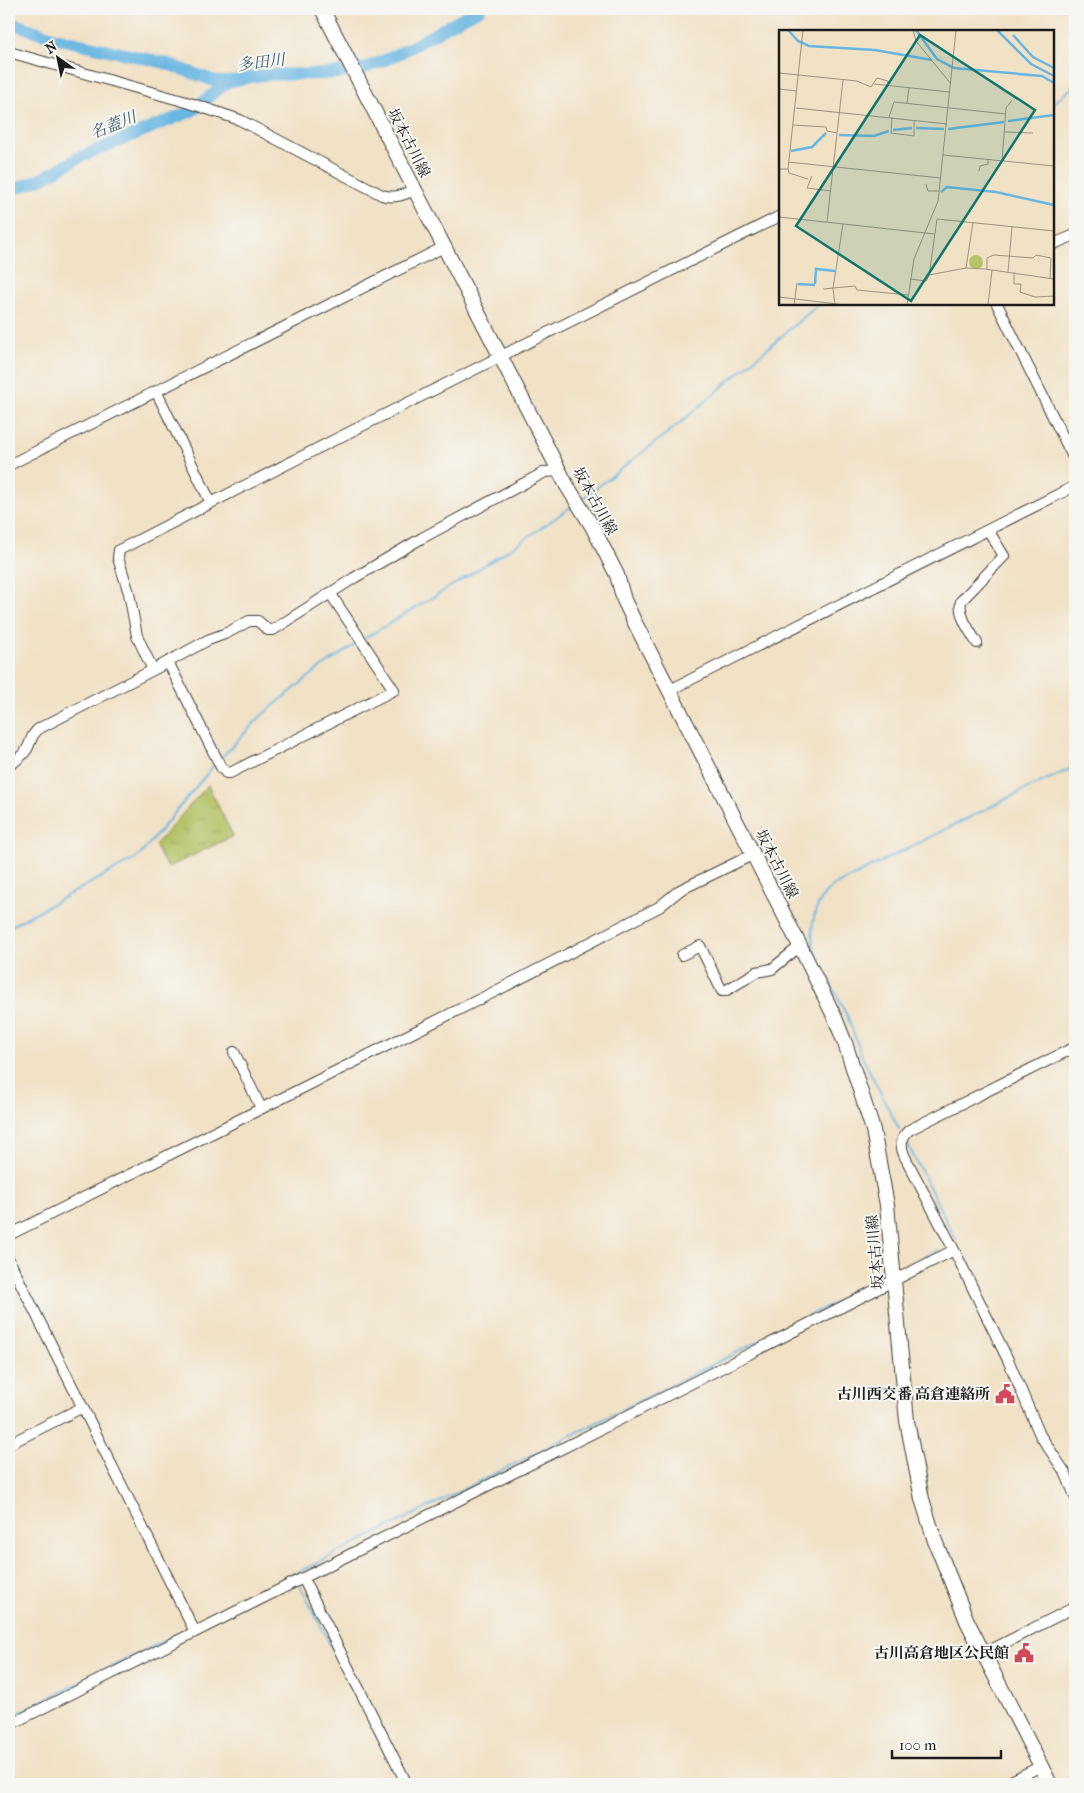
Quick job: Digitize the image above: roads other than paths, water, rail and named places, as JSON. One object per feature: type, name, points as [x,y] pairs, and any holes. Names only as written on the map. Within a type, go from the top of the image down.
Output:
[{"type":"main road","name":"坂本古川線","points":[[322,9],[560,471],[582,508],[617,575],[624,600],[754,854],[835,1018],[866,1105],[887,1205],[907,1421],[922,1499],[943,1562],[967,1621],[1050,1784]]},
{"type":"street","points":[[9,52],[190,103],[240,120],[382,195],[398,197],[415,190]]},
{"type":"street","points":[[153,670],[137,636],[129,593],[117,554],[119,550],[779,217]]},
{"type":"street","points":[[1054,244],[1075,235]]},
{"type":"street","points":[[9,465],[444,247]]},
{"type":"street","points":[[997,305],[1075,461]]},
{"type":"street","points":[[156,391],[211,503]]},
{"type":"street","points":[[9,766],[23,754],[31,737],[40,728],[208,640],[227,633],[249,621],[258,621],[268,630],[273,630],[330,593],[422,538],[545,472],[560,471]]},
{"type":"street","points":[[670,690],[1075,486]]},
{"type":"street","points":[[977,643],[962,615],[960,607],[961,601],[1004,556],[988,530]]},
{"type":"street","points":[[168,662],[221,767],[226,773],[230,773],[394,690],[330,593]]},
{"type":"street","points":[[9,1235],[498,990],[659,907],[680,890],[754,854]]},
{"type":"street","points":[[682,955],[700,946],[722,991],[725,991],[757,972],[772,969],[800,946]]},
{"type":"street","points":[[1075,1047],[910,1130],[902,1138],[902,1150],[905,1157],[954,1250],[1009,1362],[1040,1435],[1066,1474],[1075,1496]]},
{"type":"street","points":[[234,1052],[262,1108]]},
{"type":"street","points":[[9,1725],[954,1250]]},
{"type":"street","points":[[9,1260],[195,1632]]},
{"type":"street","points":[[9,1444],[82,1407]]},
{"type":"street","points":[[303,1578],[407,1784]]},
{"type":"street","points":[[984,1654],[1075,1607]]},
{"type":"street","points":[[1005,1784],[1041,1766]]},
{"type":"waterway","name":"多田川","points":[[9,22],[55,38],[165,63],[217,82],[223,82],[265,75],[328,74],[364,68],[394,56],[480,9]]},
{"type":"waterway","name":"名蓋川","points":[[9,191],[41,179],[80,157],[192,111],[226,83]]},
{"type":"waterway","points":[[1054,103],[1075,85]]},
{"type":"waterway","points":[[582,499],[679,424],[818,305]]},
{"type":"waterway","points":[[365,638],[496,558],[572,506]]},
{"type":"waterway","points":[[220,759],[261,716],[316,671],[359,642]]},
{"type":"waterway","points":[[9,927],[140,855],[215,764]]},
{"type":"waterway","points":[[899,1129],[863,1059],[848,1018],[814,950],[812,932],[817,907],[821,899],[833,886],[1022,791],[1075,767]]},
{"type":"waterway","points":[[908,1145],[956,1240]]},
{"type":"waterway","points":[[911,1265],[938,1250]]},
{"type":"waterway","points":[[296,1575],[881,1280]]},
{"type":"waterway","points":[[198,1623],[294,1574]]},
{"type":"waterway","points":[[301,1587],[401,1784]]},
{"type":"waterway","points":[[9,1718],[186,1630]]},
{"type":"place","name":"古川西交番 高倉連絡所","points":[[1005,1394]]},
{"type":"place","name":"古川高倉地区公民館","points":[[1024,1653]]}]
